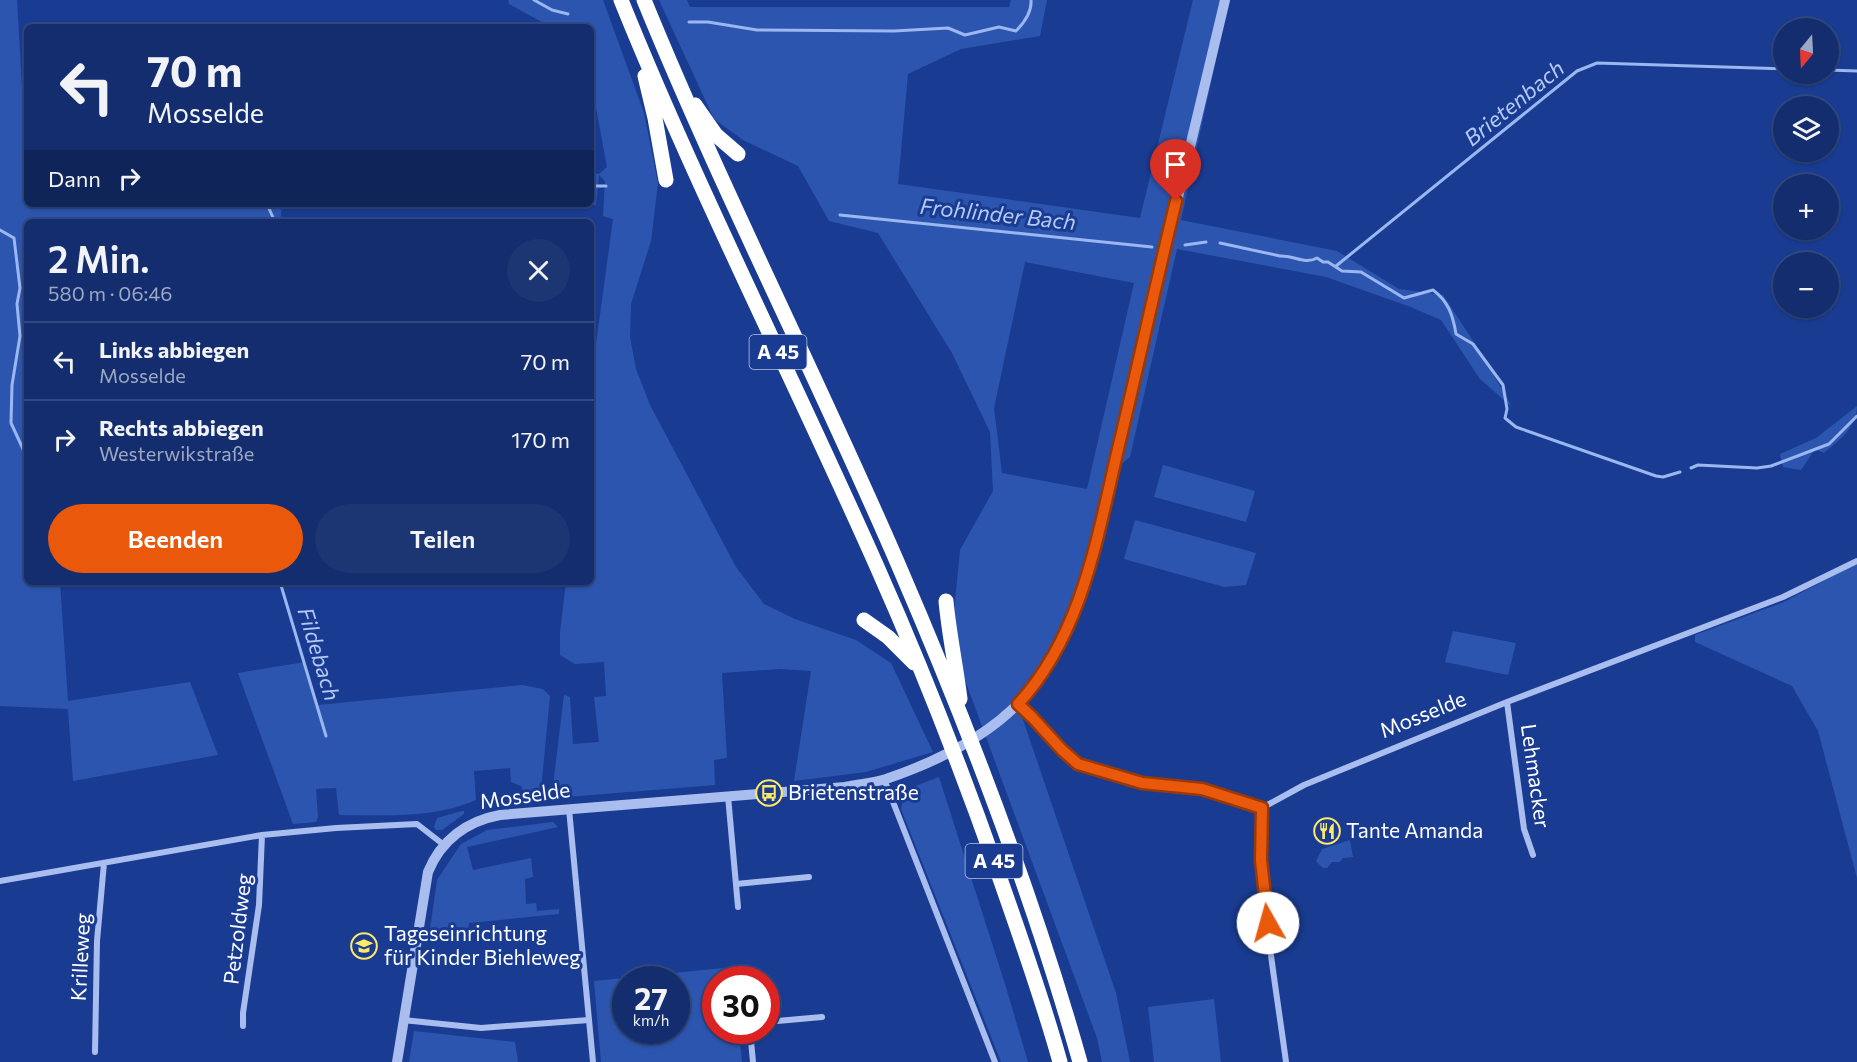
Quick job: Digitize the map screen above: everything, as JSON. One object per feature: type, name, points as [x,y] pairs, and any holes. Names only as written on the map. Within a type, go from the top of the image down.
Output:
[{"type":"highway","name":"A 45","points":[[621,0],[667,109],[878,569],[922,673],[970,795],[1005,893],[1060,1062]]},
{"type":"highway","name":"A 45","points":[[644,0],[677,81],[897,562],[962,717],[1027,892],[1080,1062]]},
{"type":"highway","points":[[634,32],[655,118],[666,180]]},
{"type":"highway","points":[[677,81],[716,135],[738,154]]},
{"type":"highway","points":[[946,601],[962,717]]},
{"type":"highway","points":[[864,620],[905,652],[922,673]]},
{"type":"street","name":"Mosselde","points":[[444,845],[455,834],[482,819],[569,808],[845,787],[884,779],[954,750],[1003,717],[1029,693],[1064,636],[1079,602],[1092,558],[1225,0]]},
{"type":"street","name":"Mosselde","points":[[1262,808],[1304,785],[1507,702],[1783,597],[1857,561]]},
{"type":"street","name":"Lehmacker","points":[[1507,702],[1524,829],[1533,855]]},
{"type":"street","points":[[1018,704],[1078,764],[1142,783],[1202,789],[1262,808],[1263,882],[1286,1062]]},
{"type":"street","points":[[884,779],[995,1062]]},
{"type":"street","points":[[729,796],[738,907]]},
{"type":"street","points":[[569,808],[593,1062]]},
{"type":"street","points":[[0,881],[262,835],[411,824],[423,827],[444,845],[428,872],[397,1062]]},
{"type":"street","name":"Petzoldweg","points":[[243,1026],[259,905],[262,835]]},
{"type":"street","name":"Krilleweg","points":[[95,1052],[97,941],[104,863]]},
{"type":"street","points":[[736,884],[809,877]]},
{"type":"street","points":[[780,1021],[822,1017]]},
{"type":"street","points":[[404,1020],[481,1029],[589,1020]]},
{"type":"street","points":[[751,1044],[753,1062]]},
{"type":"shaded area","points":[[0,0],[17,0],[24,119],[24,207],[282,207],[280,219],[24,219],[24,585],[60,585],[68,701],[190,682],[218,755],[73,781],[68,709],[0,706]]},
{"type":"shaded area","points":[[508,0],[603,0],[644,113],[658,183],[651,241],[631,304],[630,337],[636,369],[650,405],[736,567],[764,604],[795,619],[856,640],[891,663],[933,752],[866,772],[794,781],[811,671],[780,669],[722,673],[727,758],[714,760],[715,785],[567,797],[564,787],[553,785],[564,695],[570,697],[573,744],[599,742],[594,697],[606,696],[604,662],[575,664],[560,655],[560,633],[566,585],[594,585],[594,359],[613,219],[603,216],[605,181],[599,175],[596,205],[594,205],[594,173],[599,174],[607,167],[594,103],[594,24],[546,24],[509,4]]},
{"type":"shaded area","points":[[659,0],[687,0],[690,7],[1009,7],[1011,0],[1047,0],[1040,36],[961,49],[908,74],[898,184],[1140,218],[1193,0],[1229,0],[1181,220],[1337,251],[1399,289],[1443,295],[1481,353],[1512,407],[1480,379],[1441,320],[1326,277],[1177,249],[1130,457],[1113,471],[1064,636],[1018,705],[1116,993],[1130,1062],[1102,1062],[1097,1038],[951,642],[960,550],[993,491],[990,432],[952,353],[878,233],[829,221],[798,166],[743,140],[714,119]],"holes":[[[1025,262],[1134,283],[1087,489],[1002,473],[994,408]]]},
{"type":"shaded area","points":[[1857,406],[1851,427],[1824,453],[1815,449],[1801,470],[1783,467],[1780,454],[1816,438]]},
{"type":"shaded area","points":[[1163,465],[1255,491],[1246,522],[1154,497]]},
{"type":"shaded area","points":[[1135,520],[1256,553],[1246,585],[1224,587],[1124,559]]},
{"type":"shaded area","points":[[1857,563],[1857,878],[1818,731],[1792,686],[1695,642],[1695,635],[1784,602]]},
{"type":"shaded area","points":[[1453,631],[1516,643],[1508,675],[1445,662]]},
{"type":"shaded area","points":[[305,662],[318,705],[522,685],[543,689],[550,696],[541,791],[536,795],[525,795],[521,786],[511,782],[510,768],[474,771],[476,800],[460,806],[408,815],[339,815],[336,788],[316,789],[318,817],[316,822],[293,824],[238,673]]},
{"type":"shaded area","points":[[939,777],[1028,1062],[1001,1062],[901,809],[905,790]]},
{"type":"shaded area","points":[[462,811],[464,814],[442,830],[436,830],[434,827],[437,818]]},
{"type":"shaded area","points":[[553,822],[558,827],[467,847],[473,870],[531,858],[533,877],[525,879],[526,904],[536,903],[537,911],[559,909],[559,914],[469,923],[467,940],[458,934],[430,929],[437,880],[461,844],[487,830]]},
{"type":"shaded area","points":[[1350,840],[1353,857],[1343,858],[1340,862],[1332,862],[1327,868],[1323,868],[1316,861],[1322,849]]},
{"type":"shaded area","points":[[702,970],[702,1044],[740,1044],[742,1062],[601,1062],[594,981],[612,979],[612,1044],[690,1044],[690,971]]},
{"type":"shaded area","points":[[1214,999],[1221,1062],[1154,1062],[1148,1007]]},
{"type":"shaded area","points":[[414,1031],[515,1042],[518,1062],[409,1062]]},
{"type":"waterway","points":[[534,0],[552,10],[568,14]]},
{"type":"waterway","points":[[689,22],[708,22],[757,30],[894,31],[948,28],[965,35],[999,27],[1016,31],[1027,17],[1031,0]]},
{"type":"waterway","name":"Brietenbach","points":[[1336,266],[1577,71],[1597,63],[1773,69]]},
{"type":"waterway","name":"Brietenbach","points":[[1839,70],[1857,71]]},
{"type":"waterway","name":"Frohlinder Bach","points":[[594,186],[606,186]]},
{"type":"waterway","points":[[268,207],[274,219]]},
{"type":"waterway","name":"Frohlinder Bach","points":[[840,215],[1152,247]]},
{"type":"waterway","name":"Fildebach","points":[[0,230],[14,238],[20,288],[17,304],[20,336],[12,385],[11,423],[24,455]]},
{"type":"waterway","name":"Frohlinder Bach","points":[[1185,245],[1206,242]]},
{"type":"waterway","name":"Frohlinder Bach","points":[[1220,243],[1303,260],[1317,258],[1342,271],[1361,272],[1404,298],[1433,290],[1449,309],[1456,334],[1473,344],[1503,385],[1507,409],[1505,418],[1516,427],[1656,476],[1663,477],[1680,472]]},
{"type":"waterway","name":"Frohlinder Bach","points":[[1691,468],[1698,465],[1757,468],[1771,466],[1829,444],[1857,416]]},
{"type":"waterway","name":"Fildebach","points":[[281,585],[326,736]]},
{"type":"place","name":"Brietenstraße","points":[[769,793]]},
{"type":"place","name":"Tante Amanda","points":[[1327,831]]},
{"type":"place","name":"Tageseinrichtung für Kinder Biehleweg","points":[[364,946]]},
{"type":"route","points":[[1176,201],[1098,534],[1079,602],[1064,636],[1047,665],[1029,693],[1018,704],[1069,758],[1087,768],[1142,783],[1202,789],[1262,808],[1261,860],[1268,923]]}]
